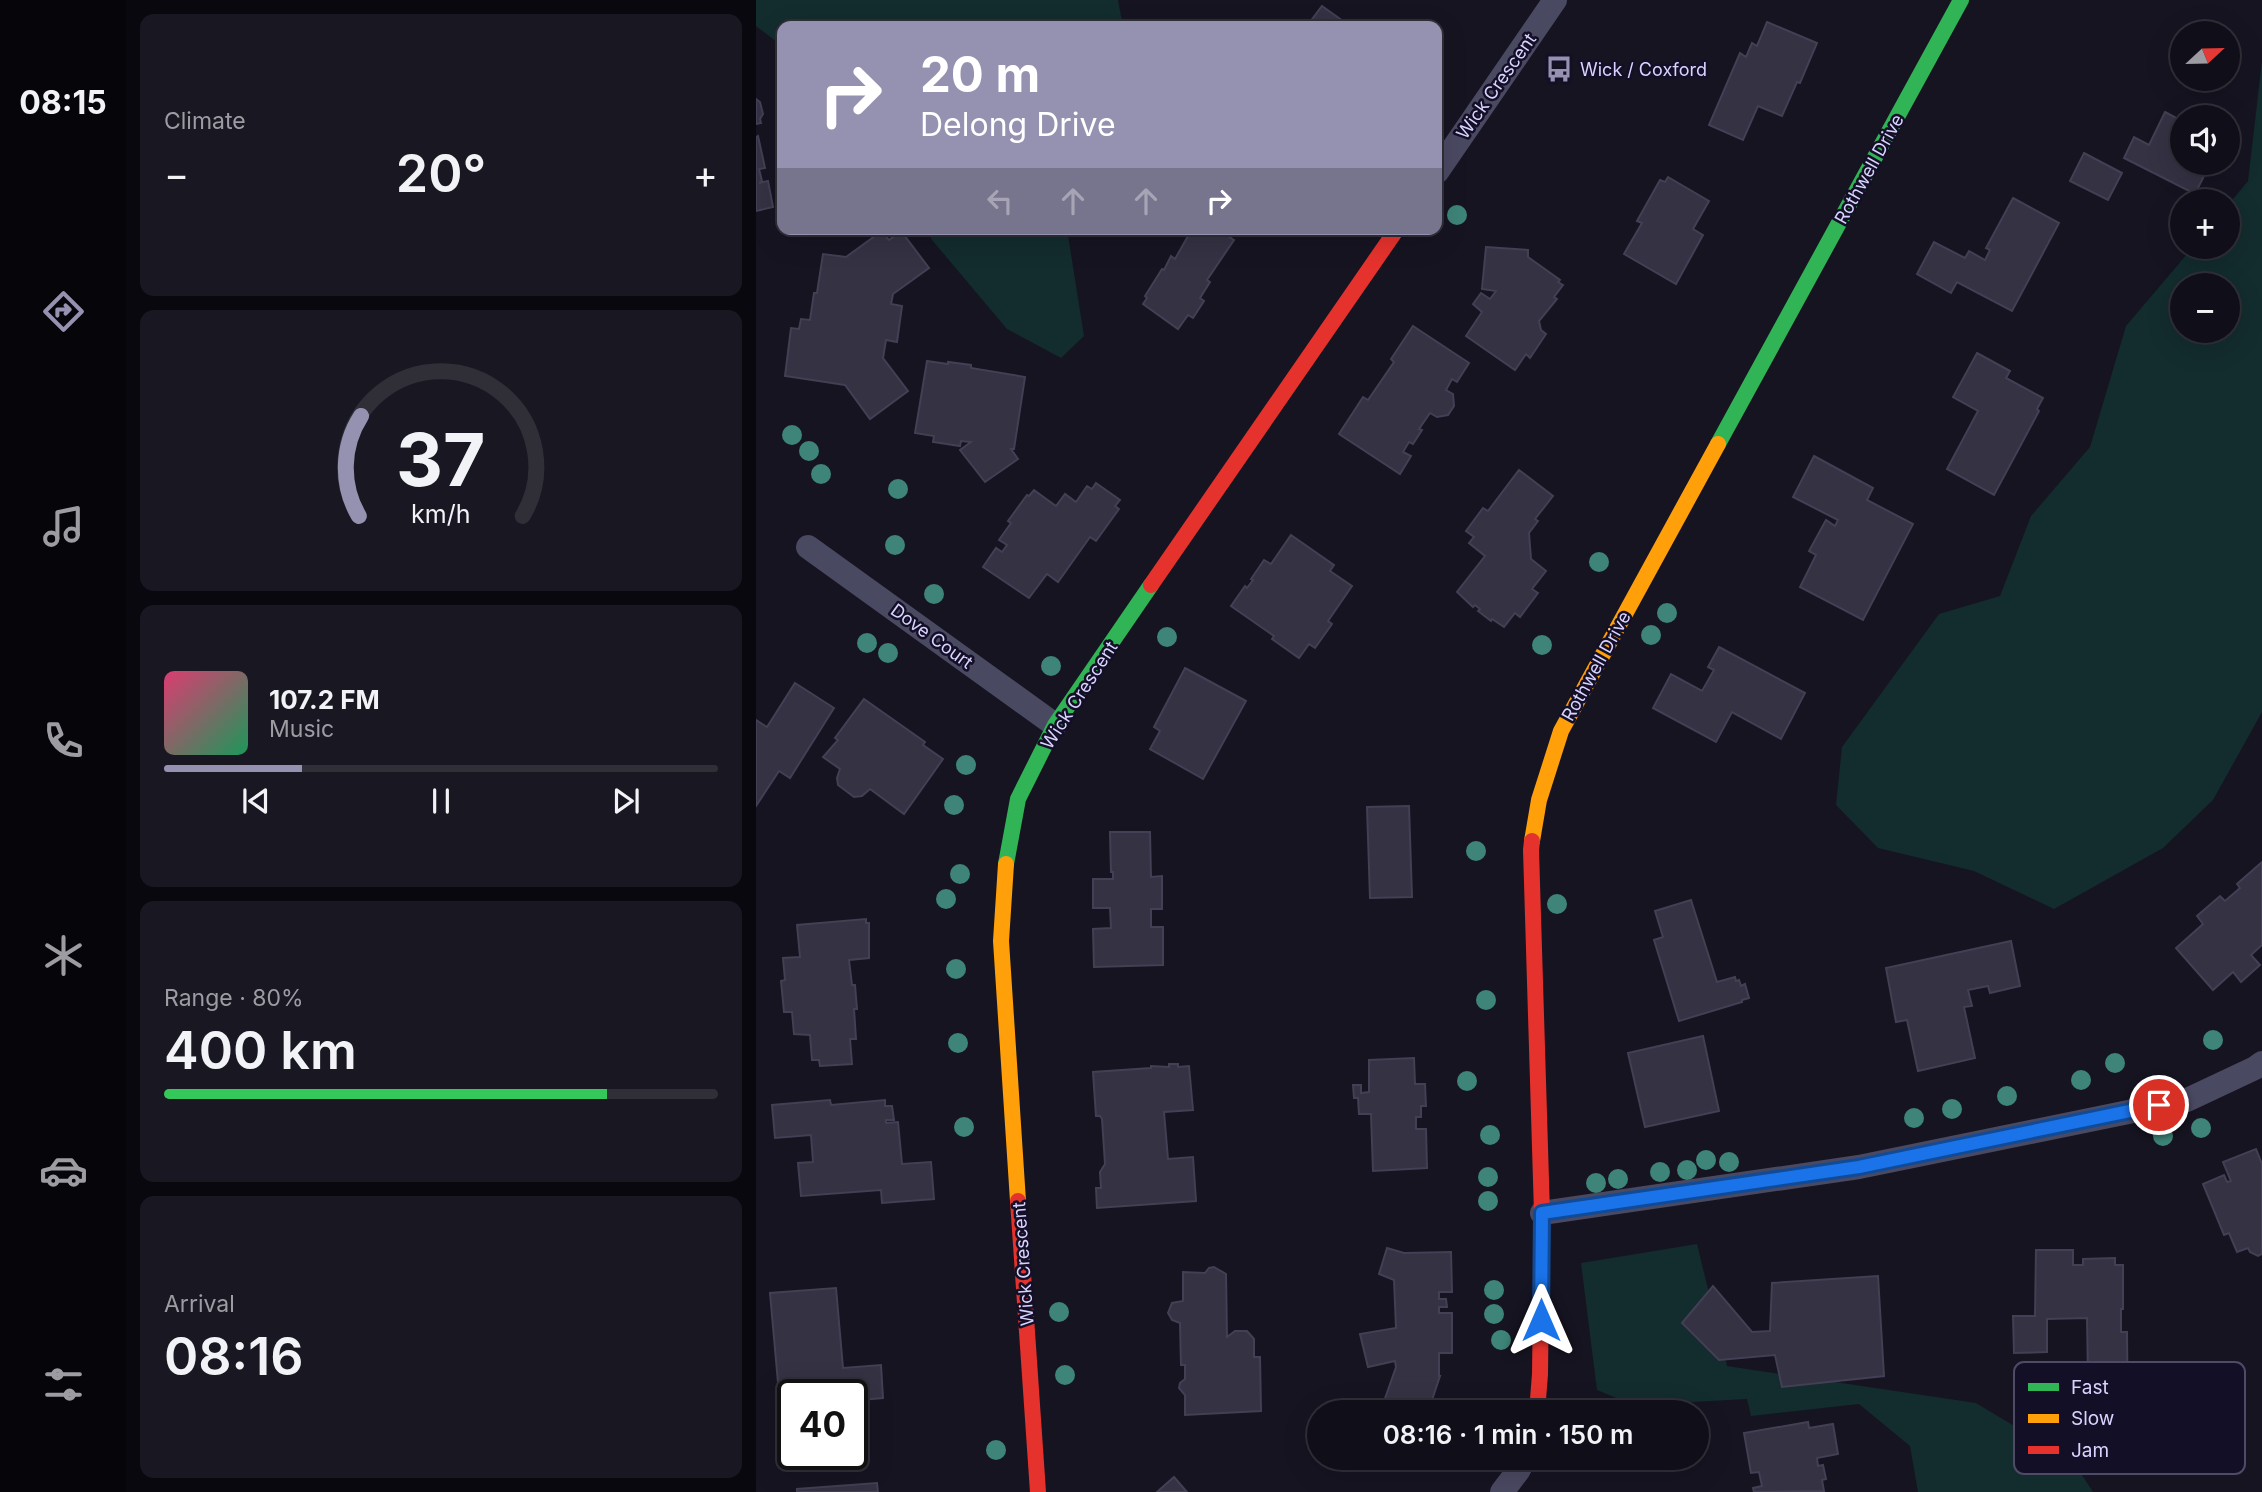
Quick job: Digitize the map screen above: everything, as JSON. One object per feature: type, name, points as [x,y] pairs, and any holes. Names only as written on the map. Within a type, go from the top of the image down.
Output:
[{"type":"street","name":"Wick Crescent","points":[[1442,165],[1554,0]]},
{"type":"street","name":"Rothwell Drive","points":[[1538,1400],[1541,1374],[1542,1213],[1531,850],[1539,800],[1561,730],[1961,0]]},
{"type":"street","name":"Wick Crescent","points":[[1038,1492],[1002,942],[1006,870],[1018,799],[1055,725],[1393,235]]},
{"type":"street","name":"Dove Court","points":[[808,547],[1055,725]]},
{"type":"street","points":[[1542,1213],[1859,1167],[2187,1100],[2262,1063]]},
{"type":"street","points":[[1502,1492],[1519,1470]]},
{"type":"green space","points":[[756,0],[1118,0],[1122,21],[777,21],[777,42],[756,26]]},
{"type":"green space","points":[[2262,61],[2262,712],[2213,800],[2163,848],[2054,909],[1974,871],[1878,848],[1836,805],[1842,747],[1939,614],[2000,596],[2031,516],[2090,447],[2126,326],[2170,274],[2170,343],[2240,343],[2240,273],[2171,273],[2183,259],[2240,259],[2240,191],[2248,181]]},
{"type":"green space","points":[[930,235],[1068,235],[1084,336],[1061,358],[1007,329]]},
{"type":"green space","points":[[1697,1244],[1727,1366],[1976,1403],[2014,1426],[2014,1474],[2081,1474],[2093,1492],[1918,1492],[1910,1446],[1859,1404],[1751,1416],[1747,1399],[1621,1400],[1597,1390],[1581,1263]]},
{"type":"building","points":[[1322,6],[1343,21],[1311,21]]},
{"type":"building","points":[[1767,22],[1817,43],[1782,116],[1758,106],[1743,140],[1709,125],[1740,53],[1746,57],[1752,43],[1757,46]]},
{"type":"building","points":[[756,99],[760,102],[763,114],[761,123],[756,124]]},
{"type":"building","points":[[2165,112],[2170,115],[2170,175],[2204,175],[2198,189],[2185,189],[2124,158],[2134,137],[2149,145]]},
{"type":"building","points":[[758,136],[765,168],[759,169],[762,181],[759,183],[768,181],[773,207],[756,211],[756,137]]},
{"type":"building","points":[[2084,153],[2122,173],[2108,200],[2070,181]]},
{"type":"building","points":[[1668,177],[1709,201],[1693,229],[1703,235],[1676,284],[1624,254],[1642,223],[1637,221],[1660,180],[1665,182]]},
{"type":"building","points":[[2013,198],[2059,223],[2012,311],[1957,282],[1951,293],[1917,274],[1934,242],[1965,258],[1969,251],[1985,260],[1990,250],[1986,248]]},
{"type":"building","points":[[876,235],[885,235],[889,240],[896,235],[904,235],[929,268],[893,294],[891,304],[902,306],[897,342],[886,340],[883,358],[908,391],[870,419],[845,385],[785,376],[791,328],[799,329],[801,319],[810,320],[823,254],[846,257]]},
{"type":"building","points":[[1189,235],[1226,235],[1234,240],[1207,280],[1210,282],[1200,298],[1204,301],[1193,318],[1188,315],[1178,329],[1143,304],[1147,298],[1145,296],[1171,256],[1175,259]]},
{"type":"building","points":[[1486,247],[1528,250],[1528,257],[1563,285],[1554,297],[1557,299],[1539,321],[1541,330],[1546,334],[1530,358],[1526,354],[1515,370],[1466,336],[1482,312],[1473,304],[1481,293],[1490,299],[1496,291],[1482,289]]},
{"type":"building","points":[[1413,326],[1469,363],[1457,382],[1452,379],[1446,390],[1453,394],[1454,406],[1448,415],[1437,417],[1430,413],[1413,444],[1409,442],[1403,452],[1411,456],[1400,474],[1339,434],[1363,397],[1368,400],[1394,362],[1391,359]]},
{"type":"building","points":[[1977,353],[2010,371],[2006,378],[2043,398],[2037,409],[2039,411],[1994,495],[1947,469],[1978,411],[1953,397]]},
{"type":"building","points":[[927,361],[971,365],[971,368],[1025,377],[1014,449],[1011,449],[1018,459],[985,482],[960,450],[971,442],[961,441],[960,446],[933,442],[934,436],[915,433]]},
{"type":"building","points":[[1814,456],[1873,488],[1867,500],[1913,524],[1863,620],[1800,587],[1816,555],[1809,551],[1826,520],[1835,526],[1838,520],[1793,497]]},
{"type":"building","points":[[1519,470],[1553,496],[1535,519],[1538,521],[1529,533],[1531,559],[1546,571],[1532,589],[1538,593],[1520,617],[1515,613],[1504,627],[1492,619],[1491,621],[1457,592],[1485,556],[1469,543],[1474,537],[1466,531],[1483,508],[1488,511]]},
{"type":"building","points":[[1096,483],[1120,500],[1115,506],[1119,509],[1096,541],[1090,537],[1058,582],[1047,574],[1029,598],[983,567],[996,548],[1002,552],[1007,545],[999,540],[1011,523],[1008,521],[1027,495],[1034,490],[1056,506],[1065,494],[1076,502],[1087,486],[1092,489]]},
{"type":"building","points":[[1291,535],[1334,565],[1330,571],[1352,586],[1328,621],[1332,624],[1315,648],[1309,644],[1299,658],[1272,639],[1274,636],[1231,606],[1245,586],[1247,588],[1253,580],[1251,579],[1264,560],[1271,564]]},
{"type":"building","points":[[1719,647],[1805,693],[1781,739],[1732,712],[1716,742],[1653,708],[1671,674],[1702,691],[1714,670],[1708,667]]},
{"type":"building","points":[[1185,668],[1246,701],[1203,779],[1150,749],[1160,731],[1154,727]]},
{"type":"building","points":[[795,683],[834,708],[790,778],[779,771],[756,806],[756,720],[767,727]]},
{"type":"building","points":[[864,699],[925,742],[923,745],[943,759],[904,814],[870,789],[862,796],[854,797],[838,785],[840,769],[823,757],[838,740],[835,738]]},
{"type":"building","points":[[1409,806],[1412,897],[1370,898],[1367,807]]},
{"type":"building","points":[[1110,832],[1150,832],[1151,877],[1162,876],[1162,909],[1151,909],[1151,927],[1163,927],[1163,965],[1094,967],[1093,929],[1111,928],[1110,908],[1093,908],[1093,879],[1113,879]]},
{"type":"building","points":[[2262,862],[2262,945],[2251,955],[2260,965],[2241,982],[2233,972],[2213,990],[2176,948],[2203,924],[2197,916],[2220,896],[2225,901],[2240,888],[2237,884]]},
{"type":"building","points":[[1691,900],[1717,982],[1735,977],[1741,986],[1745,984],[1749,998],[1679,1021],[1654,940],[1663,937],[1655,911]]},
{"type":"building","points":[[866,919],[866,923],[869,923],[869,958],[849,960],[857,1009],[854,1009],[856,1039],[850,1039],[852,1064],[820,1066],[819,1060],[812,1060],[810,1035],[794,1034],[792,1012],[784,1012],[781,981],[785,980],[783,958],[800,957],[797,925]]},
{"type":"building","points":[[2011,941],[2020,986],[1990,993],[1988,986],[1968,990],[1972,1006],[1964,1007],[1975,1058],[1918,1071],[1907,1020],[1896,1022],[1886,968]]},
{"type":"building","points":[[1703,1036],[1719,1111],[1645,1127],[1628,1053]]},
{"type":"building","points":[[1414,1058],[1415,1084],[1425,1084],[1426,1106],[1421,1106],[1421,1117],[1416,1117],[1416,1129],[1426,1129],[1427,1168],[1373,1171],[1371,1114],[1359,1114],[1358,1098],[1354,1098],[1353,1085],[1361,1085],[1361,1093],[1369,1092],[1369,1060]]},
{"type":"building","points":[[1169,1064],[1189,1066],[1193,1110],[1164,1112],[1168,1159],[1193,1157],[1196,1201],[1097,1208],[1096,1188],[1101,1188],[1100,1172],[1105,1164],[1102,1119],[1096,1116],[1093,1072],[1151,1066],[1169,1067]]},
{"type":"building","points":[[830,1100],[831,1105],[885,1100],[885,1106],[892,1106],[894,1120],[886,1120],[886,1123],[898,1122],[902,1164],[931,1162],[934,1199],[882,1203],[881,1190],[801,1196],[798,1163],[813,1162],[811,1135],[775,1138],[772,1105]]},
{"type":"building","points":[[2256,1149],[2262,1164],[2262,1254],[2258,1256],[2248,1248],[2237,1252],[2229,1233],[2224,1235],[2203,1184],[2224,1175],[2227,1182],[2231,1181],[2223,1162]]},
{"type":"building","points":[[1387,1248],[1404,1253],[1451,1252],[1452,1292],[1439,1292],[1439,1299],[1446,1299],[1447,1307],[1439,1307],[1439,1313],[1452,1313],[1452,1353],[1439,1353],[1440,1376],[1432,1400],[1384,1400],[1396,1367],[1395,1361],[1368,1367],[1360,1334],[1396,1328],[1394,1280],[1379,1274]]},
{"type":"building","points":[[2036,1250],[2073,1250],[2073,1265],[2083,1265],[2083,1259],[2115,1258],[2115,1265],[2123,1265],[2121,1332],[2127,1332],[2127,1362],[2088,1362],[2087,1318],[2047,1319],[2047,1352],[2014,1353],[2013,1316],[2035,1316]]},
{"type":"building","points":[[1214,1267],[1226,1274],[1227,1337],[1235,1331],[1247,1331],[1254,1339],[1254,1357],[1260,1357],[1261,1411],[1185,1415],[1185,1395],[1179,1388],[1185,1379],[1185,1365],[1181,1365],[1180,1323],[1172,1320],[1168,1313],[1172,1303],[1183,1301],[1183,1272],[1205,1273]]},
{"type":"building","points":[[1878,1276],[1884,1376],[1782,1387],[1775,1355],[1719,1360],[1682,1323],[1713,1286],[1752,1332],[1770,1331],[1772,1283]]},
{"type":"building","points":[[836,1288],[843,1368],[881,1365],[883,1398],[868,1399],[868,1379],[778,1379],[770,1293]]},
{"type":"building","points":[[1808,1422],[1809,1428],[1833,1424],[1838,1454],[1817,1458],[1818,1466],[1823,1465],[1826,1479],[1822,1480],[1824,1491],[1754,1492],[1753,1488],[1762,1486],[1759,1472],[1751,1473],[1744,1433]]},
{"type":"building","points":[[1174,1477],[1187,1492],[1157,1492]]},
{"type":"building","points":[[877,1483],[878,1492],[797,1492],[797,1489]]},
{"type":"traffic: fast","points":[[1718,444],[1961,0]]},
{"type":"traffic: fast","points":[[1006,864],[1018,799],[1055,725],[1151,585]]},
{"type":"traffic: slow","points":[[1532,841],[1539,800],[1561,731],[1718,444]]},
{"type":"traffic: slow","points":[[1006,864],[1001,941],[1018,1201]]},
{"type":"traffic: jam","points":[[1151,585],[1393,235]]},
{"type":"traffic: jam","points":[[1532,841],[1542,1213],[1538,1400]]},
{"type":"traffic: jam","points":[[1018,1201],[1038,1492]]},
{"type":"place","name":"Wick / Coxford","points":[[1559,69]]},
{"type":"route","points":[[1541,1320],[1542,1213],[1859,1167],[2159,1105]]}]
